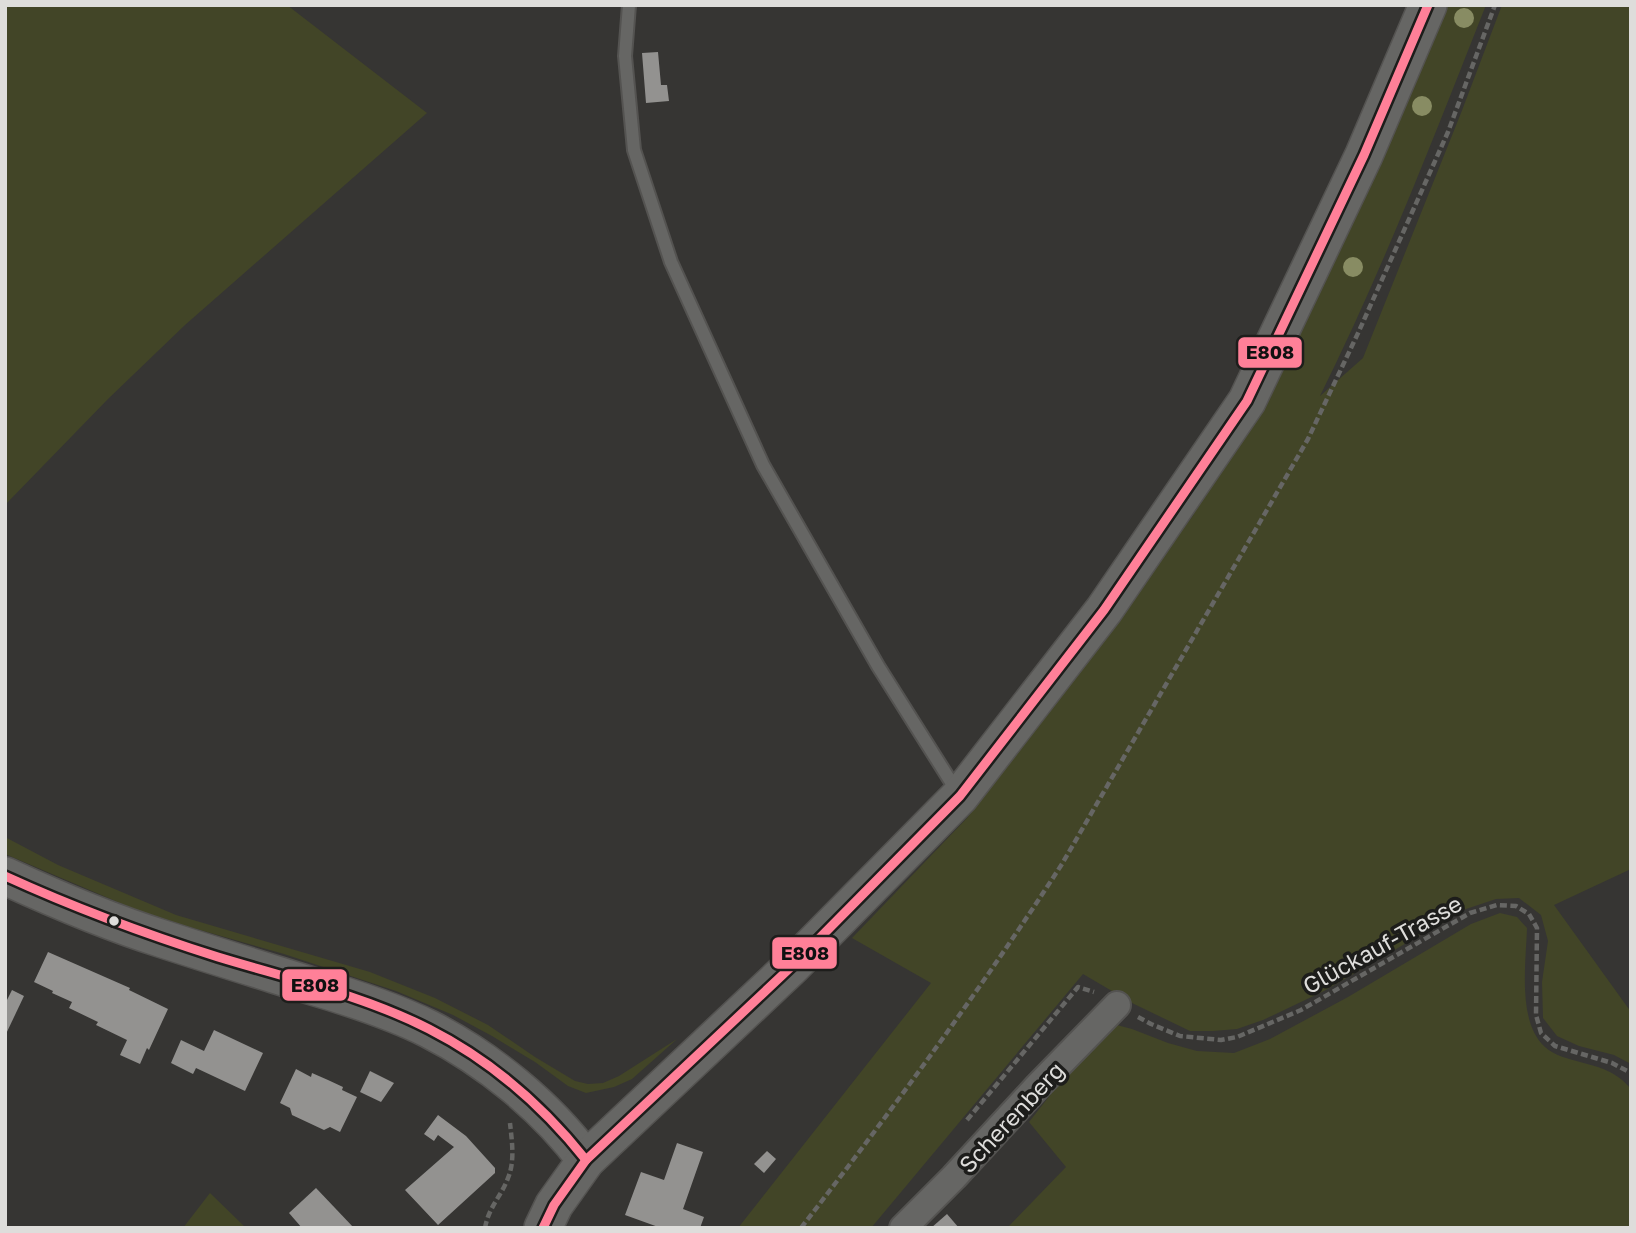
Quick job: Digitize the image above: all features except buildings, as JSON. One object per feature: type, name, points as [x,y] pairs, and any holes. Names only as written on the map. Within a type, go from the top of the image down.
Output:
[{"type":"main road","points":[[543,1228],[554,1205],[586,1160],[792,966],[960,796],[1104,610],[1247,401],[1364,155],[1427,5]]},
{"type":"main road","points":[[5,876],[63,902],[160,938],[362,1001],[429,1029],[498,1072],[564,1132],[586,1160]]},
{"type":"street","name":"Scherenberg","points":[[903,1228],[1038,1086],[1125,1010]]},
{"type":"lane","points":[[629,5],[625,56],[634,150],[671,262],[763,464],[878,666],[960,796]]},
{"type":"path","points":[[801,1228],[886,1118],[1048,886],[1277,494],[1313,428],[1359,331],[1448,132],[1495,5]]},
{"type":"path","name":"Glückauf-Trasse","points":[[1125,1010],[1180,1036],[1221,1041],[1237,1037],[1301,1010],[1470,913],[1497,905],[1516,906],[1529,915],[1537,928],[1536,1015],[1541,1033],[1555,1046],[1612,1063],[1631,1073]]},
{"type":"path","points":[[966,1120],[1078,987]]},
{"type":"path","points":[[485,1228],[487,1214],[508,1180],[511,1170],[513,1146],[510,1121],[517,1088]]},
{"type":"green space","points":[[5,5],[287,5],[427,113],[185,325],[108,399],[5,505]]},
{"type":"green space","points":[[1445,5],[1486,5],[1386,251],[1320,396],[1363,358],[1502,5],[1631,5],[1631,869],[1554,905],[1631,1012],[1631,1064],[1614,1055],[1579,1046],[1557,1036],[1543,1018],[1542,982],[1548,941],[1541,915],[1519,898],[1496,899],[1463,910],[1324,991],[1263,1020],[1237,1029],[1190,1031],[1134,1004],[1083,974],[871,1228],[738,1228],[931,983],[852,938],[967,818],[1192,517],[1266,389]]},
{"type":"green space","points":[[5,837],[58,865],[176,915],[370,972],[435,998],[488,1025],[575,1081],[603,1083],[619,1076],[677,1039],[632,1079],[614,1087],[586,1093],[568,1086],[535,1062],[453,1015],[396,991],[134,909],[5,854]]},
{"type":"green space","points":[[1500,913],[1517,917],[1527,928],[1525,991],[1530,1023],[1536,1036],[1552,1052],[1608,1071],[1631,1089],[1631,1228],[1007,1228],[1066,1167],[1029,1122],[1092,1042],[1113,1024],[1197,1051],[1234,1053],[1270,1039],[1348,997],[1471,924]]},
{"type":"green space","points":[[210,1193],[246,1228],[183,1228]]},
{"type":"transit line","name":"E808","points":[[543,1228],[554,1205],[586,1160],[792,966],[960,796],[1104,610],[1247,401],[1364,155],[1428,5]]},
{"type":"transit line","name":"E808","points":[[5,876],[137,930],[352,997],[429,1029],[473,1055],[514,1086],[552,1121],[586,1160]]}]
